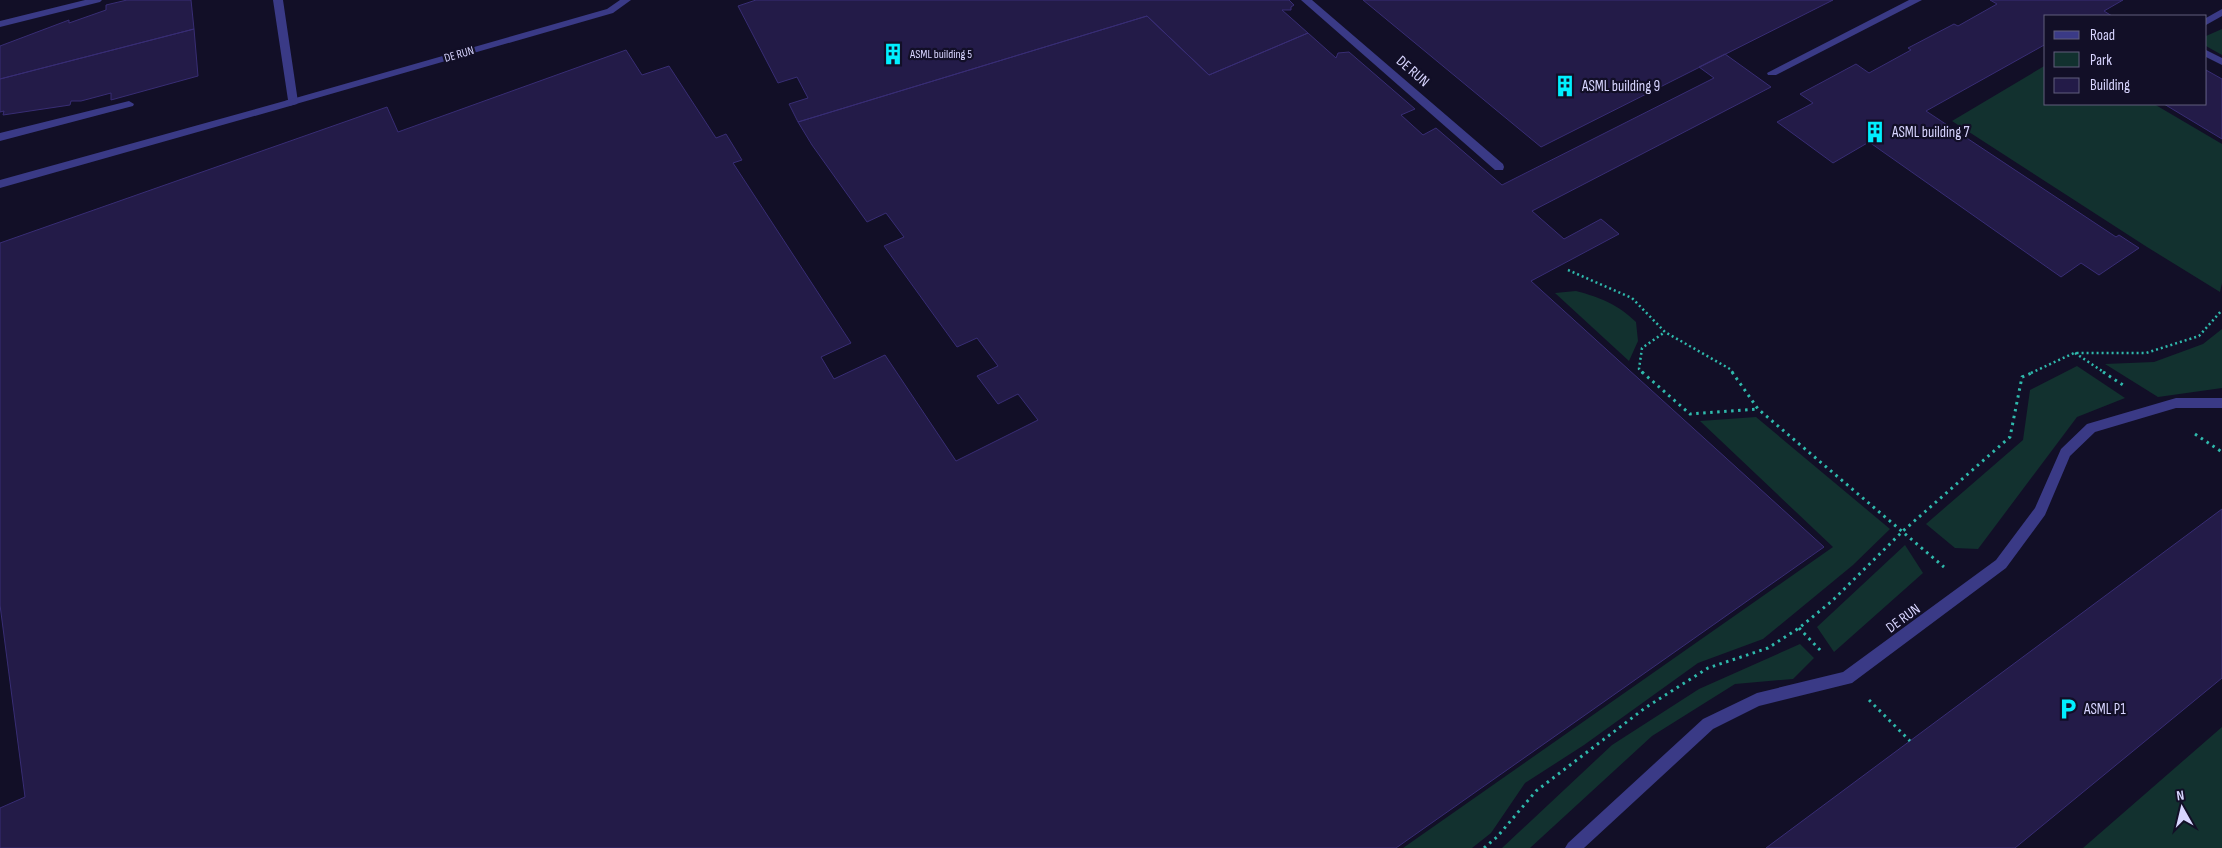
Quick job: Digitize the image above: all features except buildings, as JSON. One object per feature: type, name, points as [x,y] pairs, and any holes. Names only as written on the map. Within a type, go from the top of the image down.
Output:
[{"type":"street","points":[[0,24],[96,0]]},
{"type":"street","points":[[278,0],[292,102]]},
{"type":"street","name":"DE RUN","points":[[0,184],[610,11],[626,0]]},
{"type":"street","name":"DE RUN","points":[[1306,0],[1499,167]]},
{"type":"street","points":[[1772,73],[1917,0]]},
{"type":"street","points":[[2207,21],[2222,12]]},
{"type":"street","points":[[2207,54],[2222,62]]},
{"type":"street","points":[[0,137],[129,104]]},
{"type":"street","name":"DE RUN","points":[[1573,848],[1708,724],[1757,700],[1847,678],[2001,564],[2040,511],[2066,453],[2091,428],[2176,403],[2222,403]]},
{"type":"path","points":[[1568,270],[1632,298],[1665,332],[1730,369],[1758,409],[1969,589]]},
{"type":"path","points":[[1484,848],[1497,837],[1536,791],[1645,708],[1708,668],[1768,648],[1799,628],[1832,601],[1903,531],[2010,437],[2022,377],[2074,353],[2146,353],[2199,336],[2222,310]]},
{"type":"path","points":[[1665,332],[1642,348],[1639,369],[1690,414],[1758,409]]},
{"type":"green space","points":[[2222,29],[2222,55],[2207,47],[2207,36]]},
{"type":"green space","points":[[2044,66],[2044,105],[2156,105],[2222,144],[2222,283],[2220,292],[2147,247],[1952,121]]},
{"type":"green space","points":[[1576,291],[1609,302],[1636,322],[1638,341],[1629,361],[1555,293]]},
{"type":"green space","points":[[2222,329],[2222,388],[2158,397],[2105,364],[2154,362],[2203,344]]},
{"type":"green space","points":[[2077,366],[2125,398],[2077,417],[1978,549],[1955,548],[1926,524],[2023,440],[2030,390]]},
{"type":"green space","points":[[1756,417],[1890,529],[1853,565],[1763,639],[1698,663],[1584,745],[1525,783],[1491,833],[1472,848],[1403,848],[1833,547],[1700,421]]},
{"type":"green space","points":[[1905,545],[1923,573],[1834,652],[1817,627]]},
{"type":"green space","points":[[1800,644],[1814,658],[1793,679],[1735,684],[1652,736],[1530,848],[1502,848],[1612,745],[1699,689]]},
{"type":"green space","points":[[2222,727],[2222,848],[2083,848]]},
{"type":"place","name":"ASML building 5","points":[[893,54]]},
{"type":"place","name":"ASML building 9","points":[[1565,86]]},
{"type":"place","name":"ASML building 7","points":[[1875,132]]},
{"type":"place","name":"ASML P1","points":[[2068,709]]}]
